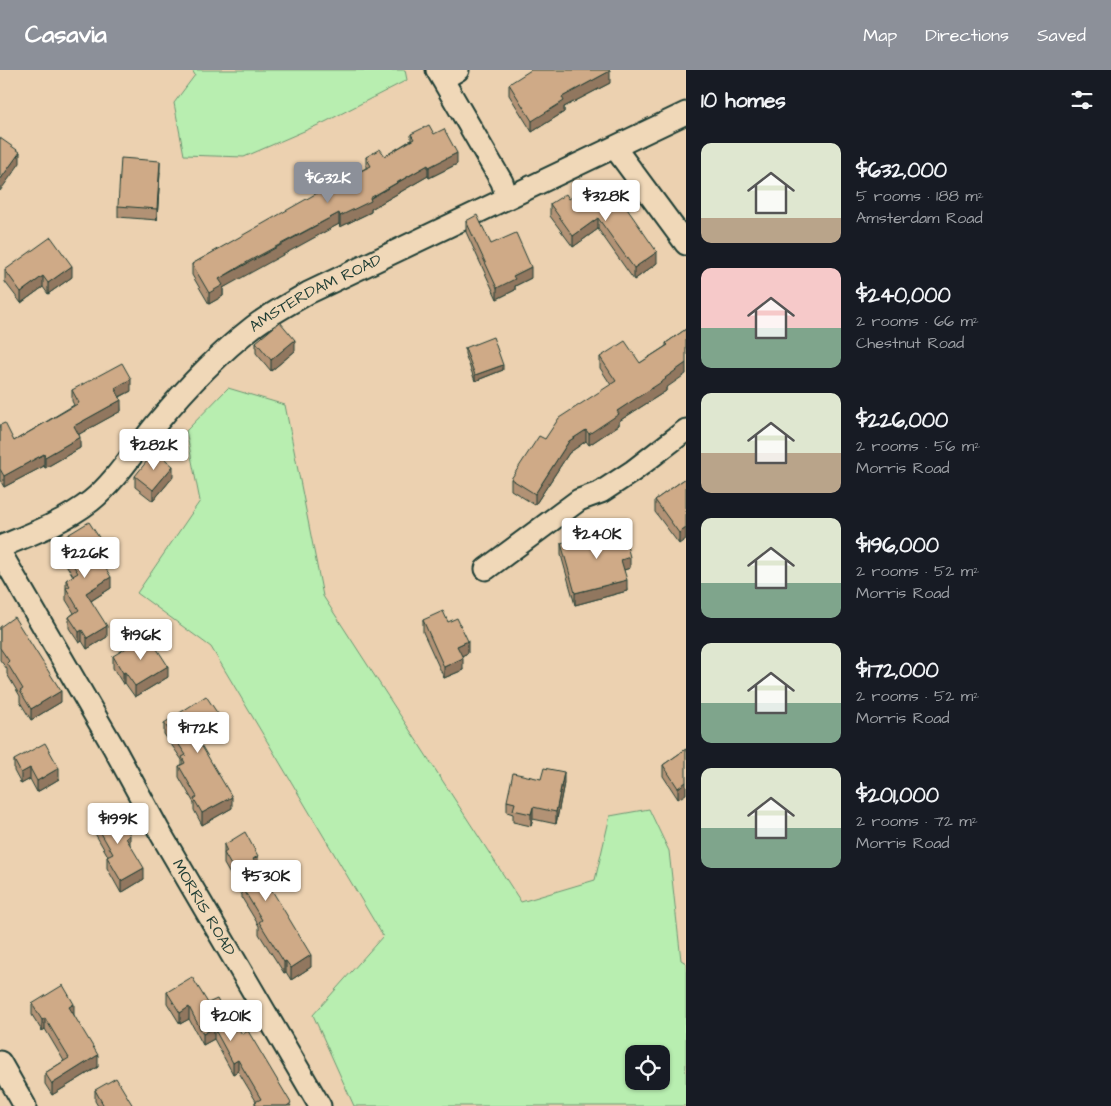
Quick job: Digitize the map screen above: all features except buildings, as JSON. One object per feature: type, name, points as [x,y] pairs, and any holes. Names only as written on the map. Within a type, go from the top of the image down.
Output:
[{"type":"street","points":[[446,73],[502,182],[507,198]]},
{"type":"street","name":"AMSTERDAM ROAD","points":[[0,547],[56,523],[91,500],[108,484],[158,422],[207,367],[254,326],[281,308],[308,293],[686,113]]},
{"type":"street","points":[[615,148],[686,244]]},
{"type":"street","points":[[486,569],[578,500],[600,492],[633,471],[686,430]]},
{"type":"street","name":"MORRIS ROAD","points":[[0,552],[114,748],[158,829],[320,1106]]},
{"type":"street","points":[[0,1062],[6,1084],[25,1106]]},
{"type":"green space","points":[[192,70],[405,70],[407,80],[325,122],[244,157],[184,155],[174,103],[195,75]]},
{"type":"green space","points":[[228,388],[285,405],[323,596],[521,902],[595,880],[610,816],[649,809],[669,851],[681,960],[686,963],[686,1106],[354,1106],[313,1015],[383,936],[211,647],[137,593],[200,501],[186,431]]}]
